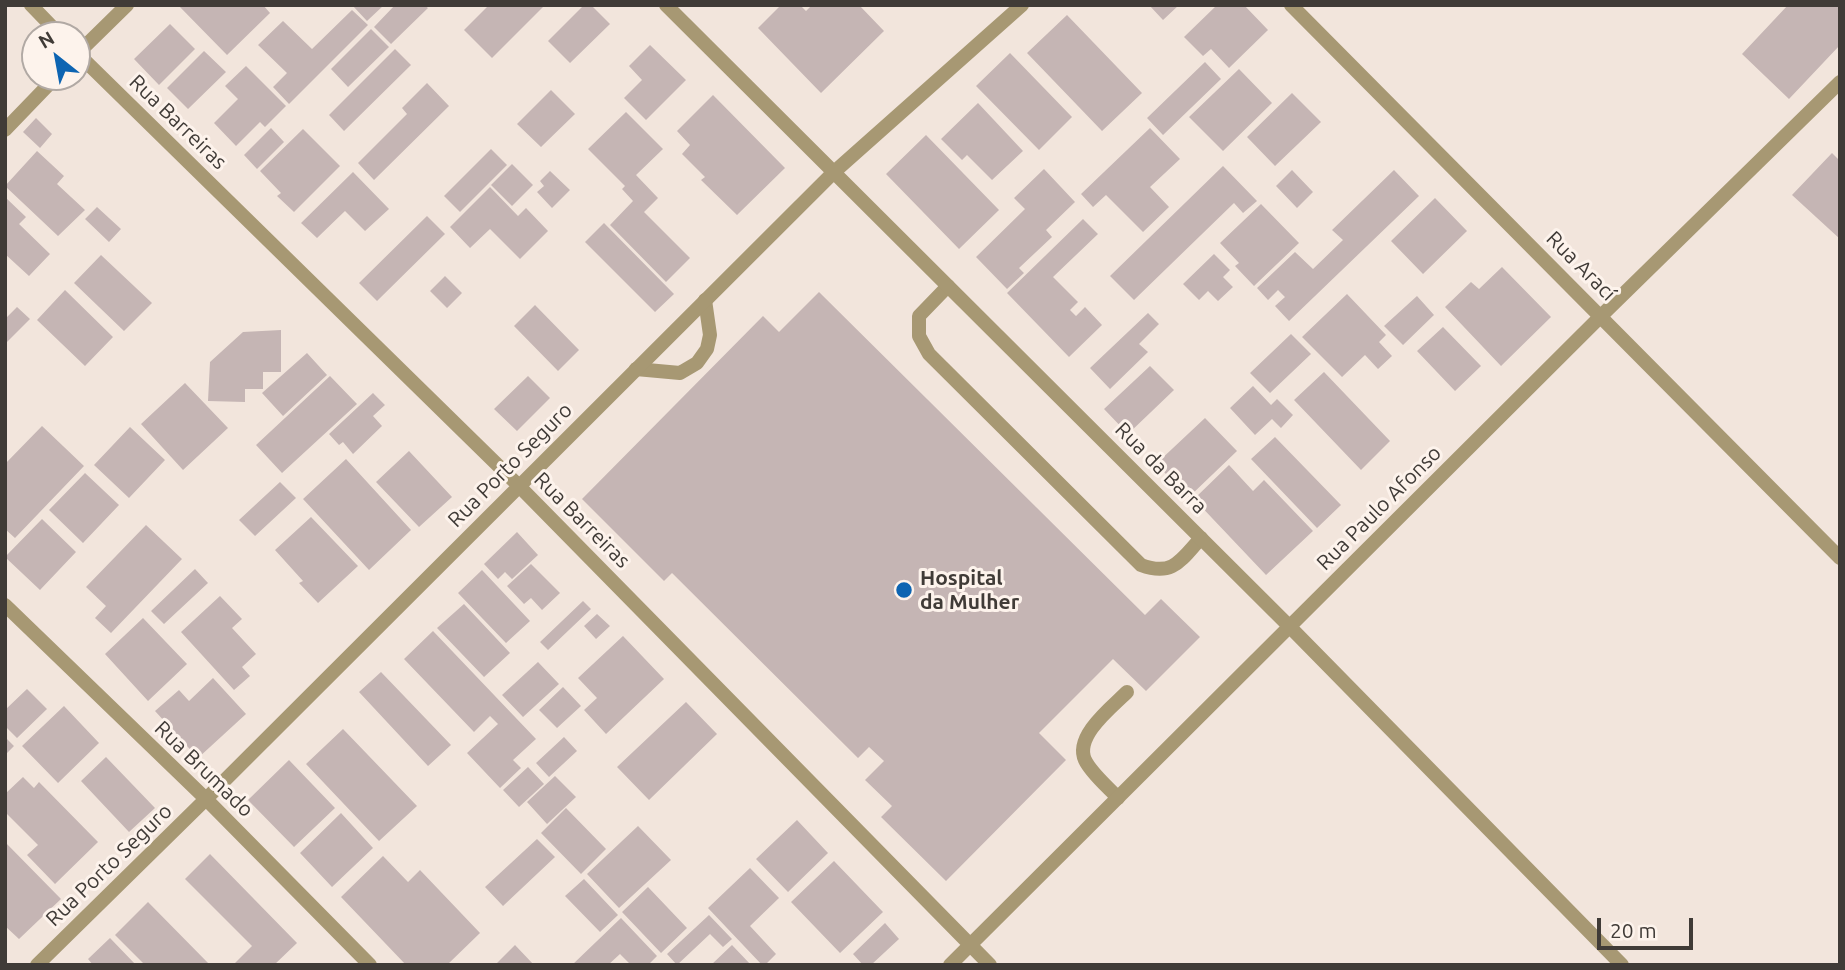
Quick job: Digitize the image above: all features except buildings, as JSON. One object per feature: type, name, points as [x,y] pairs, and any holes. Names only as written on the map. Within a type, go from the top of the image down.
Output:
[{"type":"street","points":[[31,5],[46,21]]},
{"type":"street","points":[[91,40],[127,5]]},
{"type":"street","name":"Rua da Barra","points":[[666,5],[1290,627],[1622,965]]},
{"type":"street","name":"Rua Porto Seguro","points":[[37,965],[833,173],[1022,5]]},
{"type":"street","name":"Rua Arací","points":[[1291,5],[1840,558]]},
{"type":"street","name":"Rua Barreiras","points":[[91,67],[518,485],[990,965]]},
{"type":"street","name":"Rua Paulo Afonso","points":[[950,965],[1601,316],[1840,82]]},
{"type":"street","points":[[5,130],[42,91]]},
{"type":"street","points":[[948,286],[919,316],[919,336],[929,354],[1140,565],[1157,570],[1171,568],[1201,538]]},
{"type":"street","points":[[636,369],[680,373],[696,363],[708,349],[710,335],[705,300]]},
{"type":"street","name":"Rua Brumado","points":[[5,606],[206,799],[370,965]]},
{"type":"street","points":[[1118,797],[1086,762],[1084,745],[1096,722],[1127,692]]},
{"type":"place","name":"Hospital da Mulher","points":[[904,590]]}]
